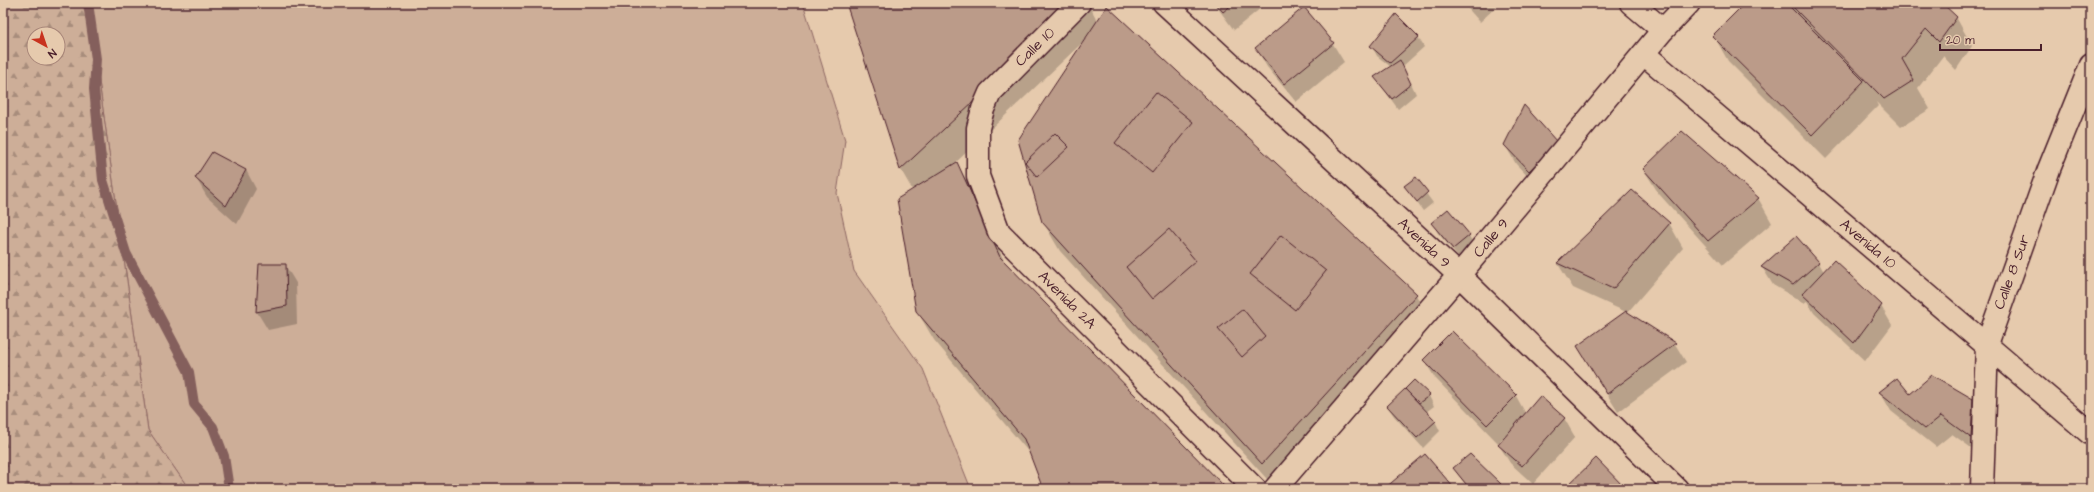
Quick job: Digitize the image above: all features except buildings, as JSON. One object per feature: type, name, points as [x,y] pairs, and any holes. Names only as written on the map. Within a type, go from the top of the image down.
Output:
[{"type":"street","name":"Calle 10","points":[[1007,75],[1079,3]]},
{"type":"street","name":"Avenida 9","points":[[1164,3],[1459,275],[1677,489]]},
{"type":"street","points":[[1631,3],[1664,30]]},
{"type":"street","name":"Calle 9","points":[[1275,489],[1459,275],[1664,30],[1689,3]]},
{"type":"street","name":"Avenida 10","points":[[1644,54],[1987,344],[2091,434]]},
{"type":"street","name":"Calle 8 Sur","points":[[1982,489],[1987,344],[2049,169],[2091,65]]},
{"type":"street","name":"Avenida 2A","points":[[1007,75],[990,93],[978,128],[978,176],[999,232],[1254,489]]},
{"type":"green space","points":[[3,3],[88,3],[148,430],[189,489],[3,489]]},
{"type":"green space","points":[[88,3],[803,3],[845,140],[837,193],[854,271],[923,369],[971,489],[189,489],[148,430]]},
{"type":"waterway","points":[[88,3],[96,59],[94,89],[103,180],[126,253],[189,372],[194,404],[213,427],[224,456],[229,489]]}]
